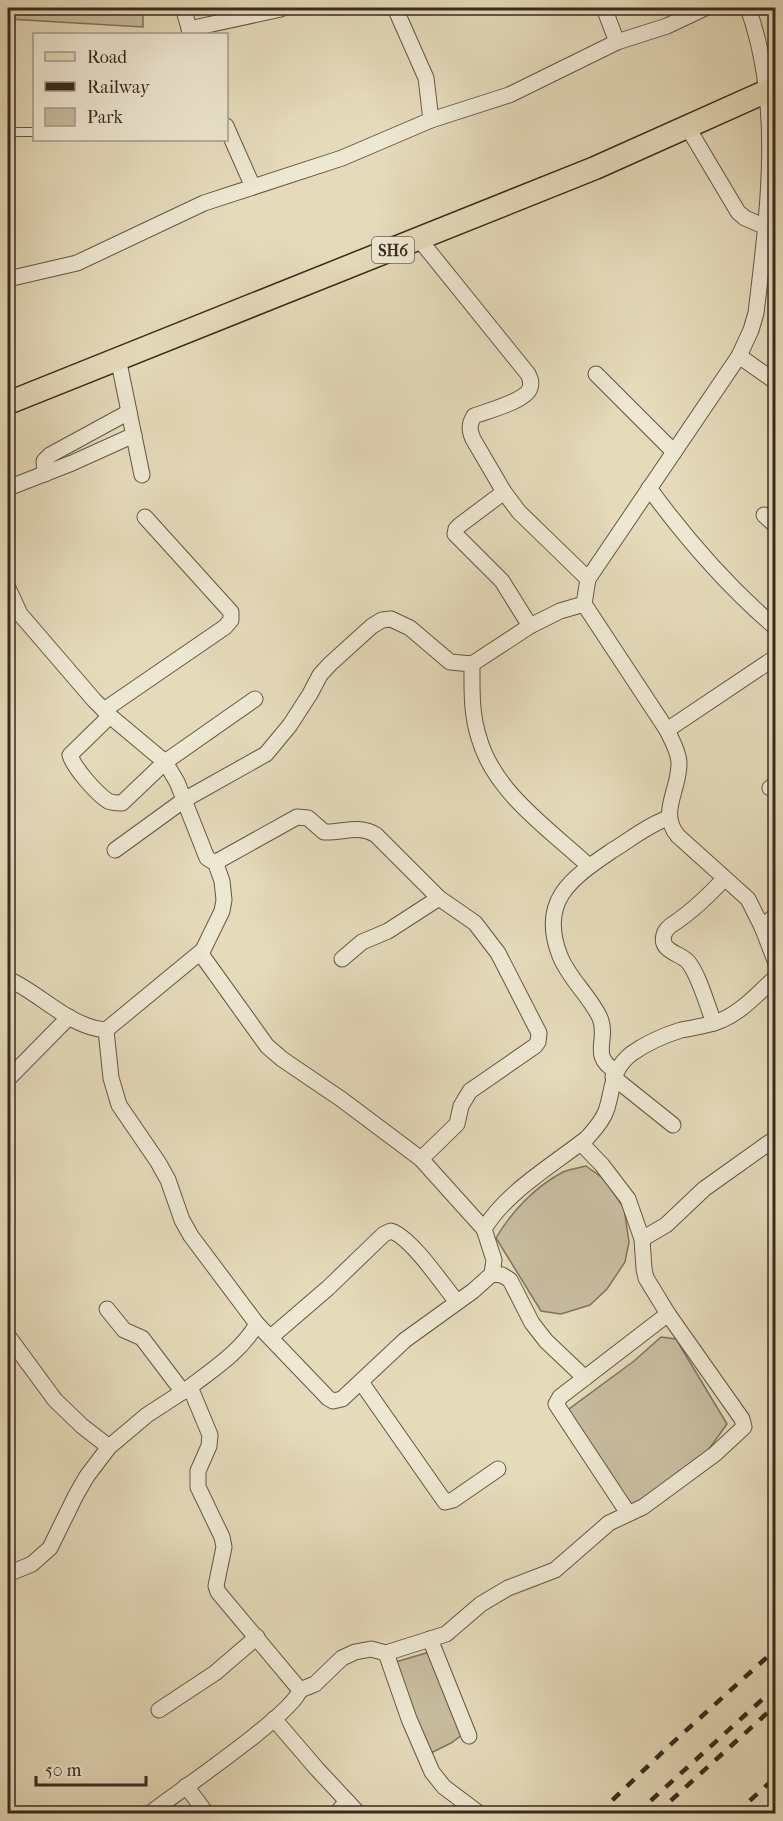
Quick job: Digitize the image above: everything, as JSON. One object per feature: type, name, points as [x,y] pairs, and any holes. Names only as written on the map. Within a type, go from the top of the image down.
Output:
[{"type":"main road","name":"SH6","points":[[8,403],[596,168],[774,88]]},
{"type":"street","points":[[183,8],[190,32],[281,9]]},
{"type":"street","points":[[395,8],[426,78],[431,120]]},
{"type":"street","points":[[604,8],[617,42]]},
{"type":"street","points":[[8,279],[77,263],[204,203],[342,158],[431,120],[509,95],[617,42],[667,26],[705,8]]},
{"type":"street","points":[[748,8],[760,34],[774,88],[774,164],[756,313],[739,356],[588,579],[584,604],[667,730],[675,747],[679,762],[668,818],[670,826],[747,899],[762,927],[776,963]]},
{"type":"street","points":[[688,128],[738,212],[745,218],[766,226]]},
{"type":"street","points":[[228,130],[254,187]]},
{"type":"street","points":[[419,239],[528,374],[531,382],[530,390],[523,397],[474,416],[469,430],[473,439],[504,492],[534,528],[588,579]]},
{"type":"street","points":[[739,356],[776,382]]},
{"type":"street","points":[[118,358],[142,475]]},
{"type":"street","points":[[596,374],[674,452]]},
{"type":"street","points":[[45,474],[44,461],[50,455],[129,412]]},
{"type":"street","points":[[8,488],[134,435]]},
{"type":"street","points":[[649,488],[705,559],[775,628]]},
{"type":"street","points":[[504,492],[460,525],[455,534],[502,581],[530,626]]},
{"type":"street","points":[[764,515],[776,526]]},
{"type":"street","points":[[145,517],[231,612],[231,620],[225,627],[107,713],[70,755],[73,763],[108,801],[122,803],[165,762],[255,699]]},
{"type":"street","points":[[8,588],[12,610],[21,614],[107,713],[165,762],[177,782],[207,858],[217,864],[224,890],[222,910],[201,954],[106,1030],[94,1029],[69,1017],[25,987],[8,979]]},
{"type":"street","points":[[115,850],[184,800],[266,754],[290,725],[320,675],[372,626],[382,620],[392,619],[410,628],[450,662],[472,664],[530,626],[560,611],[584,604]]},
{"type":"street","points":[[667,730],[776,657]]},
{"type":"street","points":[[472,664],[475,721],[480,744],[490,766],[506,790],[589,867]]},
{"type":"street","points":[[217,864],[288,821],[303,816],[324,832],[357,828],[369,831],[376,835],[439,898],[475,923],[493,947],[539,1036],[535,1046],[470,1091],[461,1107],[457,1124],[421,1159]]},
{"type":"street","points":[[668,818],[649,827],[575,877],[561,893],[554,911],[553,925],[564,965],[601,1020],[603,1061],[673,1125]]},
{"type":"street","points":[[714,1023],[692,968],[682,957],[666,948],[663,935],[671,925],[695,909],[724,879]]},
{"type":"street","points":[[342,959],[362,942],[388,931],[439,898]]},
{"type":"street","points":[[762,927],[776,915]]},
{"type":"street","points":[[106,1030],[111,1078],[119,1105],[163,1171],[182,1220],[191,1236],[258,1324],[328,1398],[333,1401],[342,1399],[405,1340],[492,1274],[494,1260],[484,1229],[421,1159],[267,1046],[201,954]]},
{"type":"street","points":[[484,1229],[495,1211],[507,1200],[587,1138],[602,1119],[615,1074],[629,1056],[647,1044],[680,1031],[714,1023],[738,1011],[776,977]]},
{"type":"street","points":[[8,1079],[69,1017]]},
{"type":"street","points":[[642,1239],[666,1225],[704,1189],[770,1142]]},
{"type":"street","points":[[149,1814],[233,1752],[295,1700],[300,1690],[315,1684],[347,1655],[371,1649],[386,1653],[452,1631],[481,1604],[508,1588],[555,1570],[609,1523],[644,1507],[715,1454],[744,1427],[742,1419],[668,1314],[646,1278],[642,1239],[628,1199],[602,1165],[581,1143]]},
{"type":"street","points":[[271,1337],[328,1288],[384,1234],[391,1232],[400,1234],[412,1246],[457,1302]]},
{"type":"street","points":[[492,1274],[502,1275],[510,1281],[532,1323],[552,1348],[585,1378]]},
{"type":"street","points":[[107,1309],[124,1330],[142,1338],[187,1390],[210,1435],[209,1446],[198,1471],[198,1487],[222,1537],[224,1547],[216,1586],[218,1592],[300,1690]]},
{"type":"street","points":[[628,1513],[556,1404],[560,1397],[668,1314]]},
{"type":"street","points":[[8,1574],[32,1564],[45,1554],[82,1485],[109,1447],[147,1415],[187,1390],[236,1351],[258,1324]]},
{"type":"street","points":[[8,1336],[55,1400],[82,1426],[109,1447]]},
{"type":"street","points":[[361,1382],[438,1496],[445,1502],[453,1500],[498,1469]]},
{"type":"street","points":[[159,1710],[215,1673],[257,1637]]},
{"type":"street","points":[[430,1639],[469,1736]]},
{"type":"street","points":[[386,1653],[409,1719],[432,1772],[444,1787],[480,1814]]},
{"type":"street","points":[[274,1719],[360,1814]]},
{"type":"street","points":[[186,1786],[207,1814]]},
{"type":"street","points":[[336,1814],[347,1802]]},
{"type":"lane","points":[[8,132],[33,132]]},
{"type":"green space","points":[[8,8],[143,8],[143,27],[8,19]]},
{"type":"green space","points":[[586,1166],[604,1179],[624,1208],[629,1242],[625,1262],[607,1289],[590,1305],[561,1314],[541,1311],[496,1238],[517,1209],[534,1192],[563,1172]]},
{"type":"green space","points":[[661,1337],[676,1339],[727,1424],[704,1456],[645,1504],[623,1507],[565,1412],[634,1361]]},
{"type":"green space","points":[[433,1651],[470,1729],[451,1743],[429,1754],[392,1663]]},
{"type":"railway","points":[[598,1814],[776,1649]]},
{"type":"railway","points":[[636,1814],[776,1687]]},
{"type":"railway","points":[[656,1814],[776,1705]]},
{"type":"railway","points":[[735,1814],[776,1777]]}]
